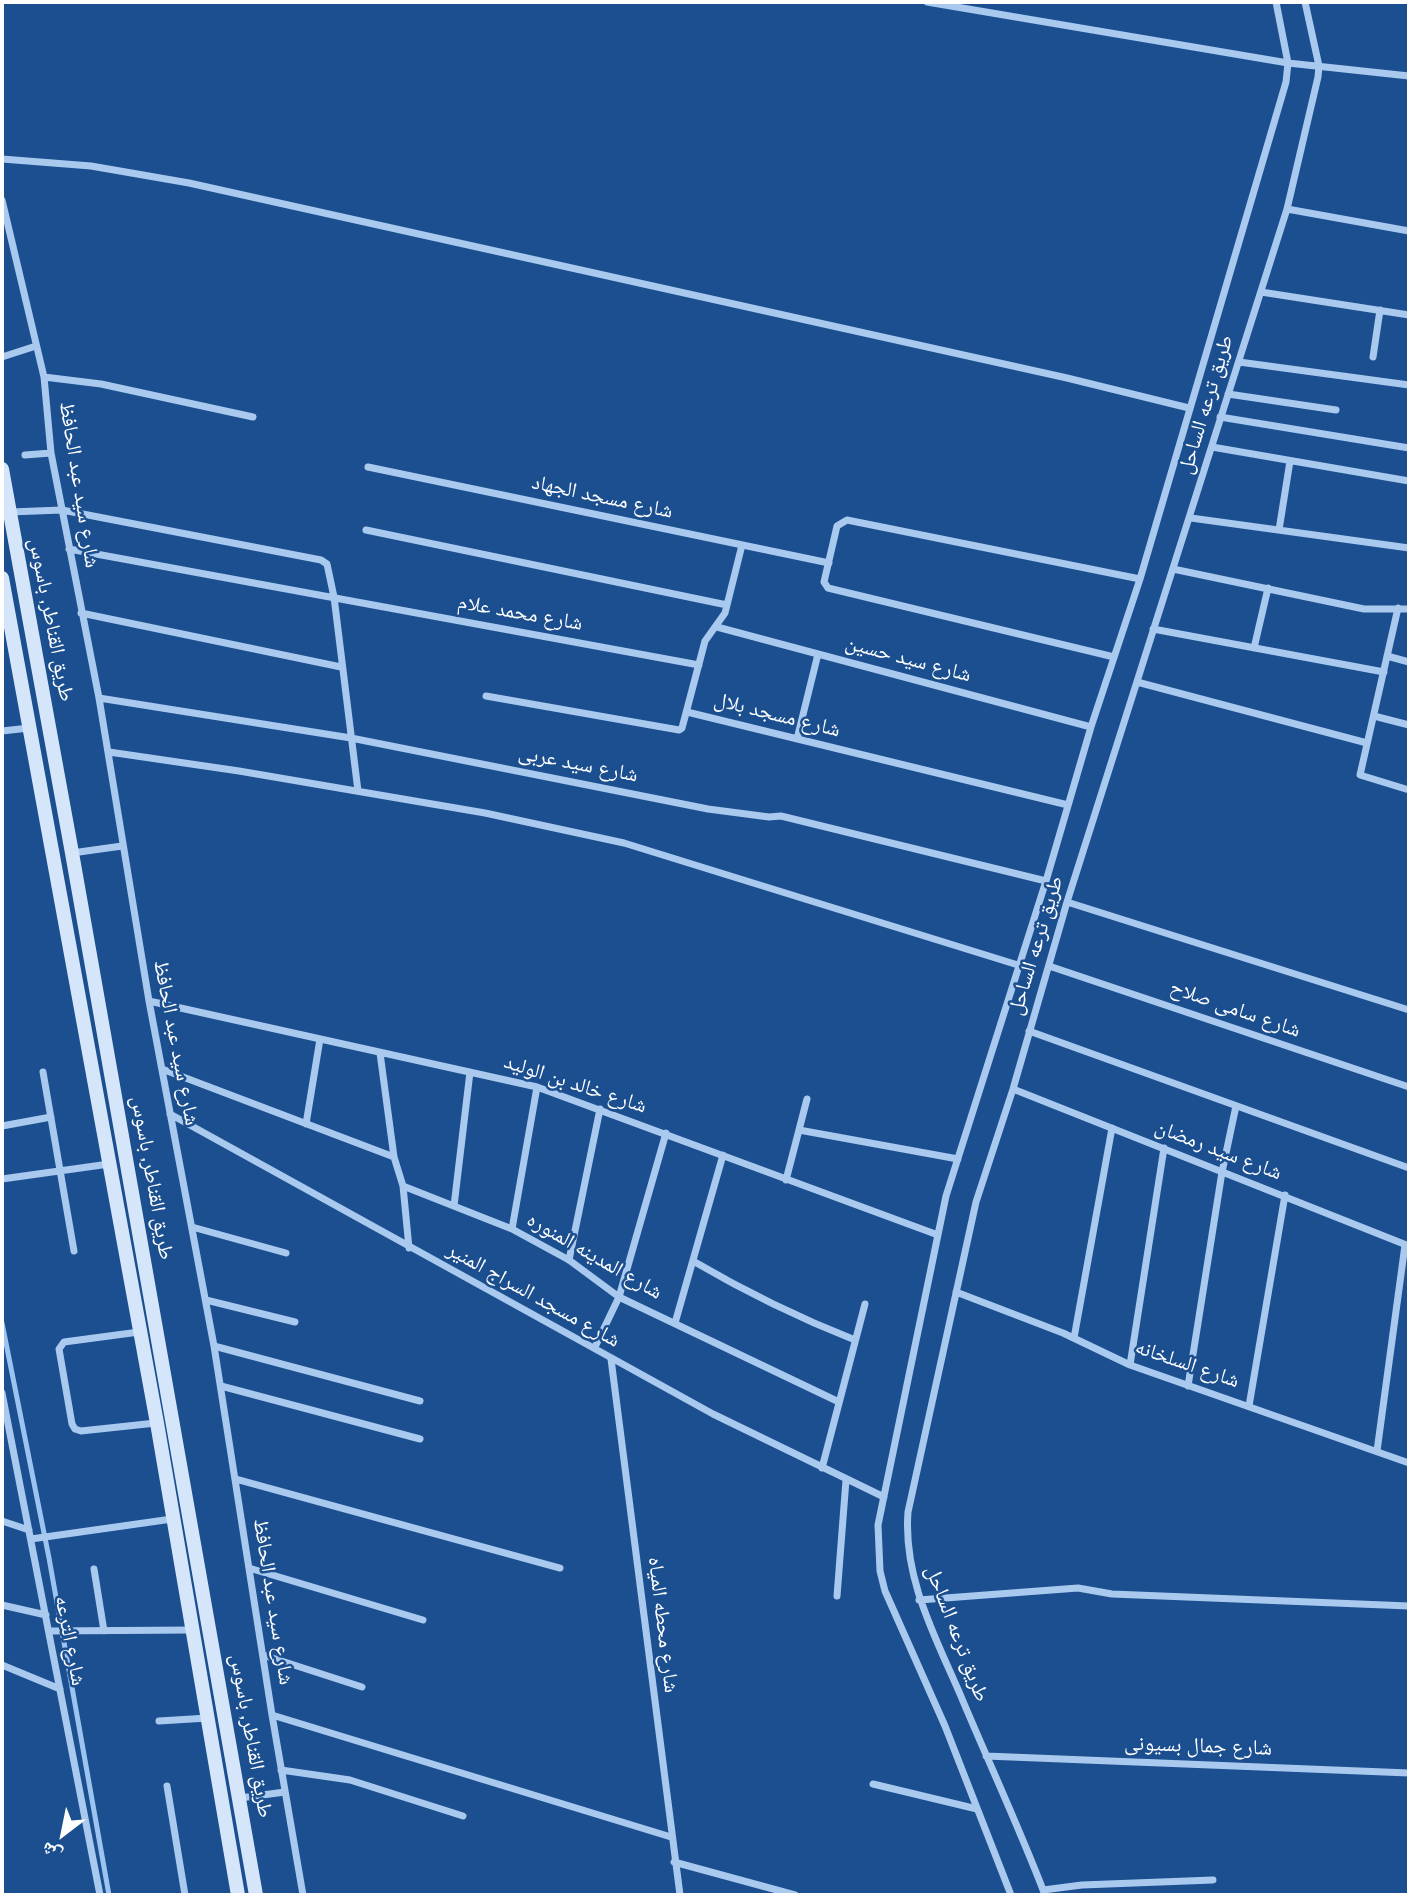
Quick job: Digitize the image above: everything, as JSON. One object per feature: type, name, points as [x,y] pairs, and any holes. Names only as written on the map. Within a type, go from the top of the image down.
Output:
[{"type":"main road","name":"طريق القناطر, باسوس","points":[[2,469],[256,1895]]},
{"type":"main road","name":"طريق القناطر, باسوس","points":[[2,578],[157,1423],[238,1895]]},
{"type":"street","points":[[928,2],[1288,63],[1409,76]]},
{"type":"street","name":"طريق ترعه الساحل","points":[[1011,1895],[945,1726],[885,1591],[877,1536],[946,1196],[1046,881],[1091,727],[1140,579],[1286,82],[1288,63],[1276,2]]},
{"type":"street","name":"طريق ترعه الساحل","points":[[1044,1893],[1014,1813],[986,1756],[919,1600],[906,1536],[908,1512],[976,1202],[1153,629],[1191,518],[1220,417],[1287,209],[1319,66],[1305,2]]},
{"type":"street","points":[[2,159],[91,166],[189,183],[1067,378],[1189,408]]},
{"type":"street","name":"شارع سيد عبد الحافظ","points":[[2,200],[44,377],[51,453],[109,752],[149,1001],[206,1300],[303,1895]]},
{"type":"street","points":[[1287,209],[1409,231]]},
{"type":"street","points":[[1261,292],[1409,315]]},
{"type":"street","points":[[1373,357],[1380,310]]},
{"type":"street","points":[[2,358],[36,346]]},
{"type":"street","points":[[1239,362],[1409,385]]},
{"type":"street","points":[[44,377],[112,386],[253,417]]},
{"type":"street","points":[[1228,394],[1336,410]]},
{"type":"street","points":[[1220,417],[1409,448]]},
{"type":"street","points":[[1212,447],[1409,481]]},
{"type":"street","points":[[25,455],[51,453]]},
{"type":"street","points":[[1279,530],[1290,461]]},
{"type":"street","name":"شارع مسجد الجهاد","points":[[368,467],[829,563]]},
{"type":"street","points":[[9,513],[62,510],[321,560],[327,564],[334,597],[358,792]]},
{"type":"street","points":[[1191,518],[1409,548]]},
{"type":"street","points":[[1114,657],[828,587],[824,582],[837,526],[847,520],[1140,579]]},
{"type":"street","points":[[366,530],[727,605]]},
{"type":"street","points":[[687,712],[707,635],[717,626],[727,605],[742,545]]},
{"type":"street","name":"شارع محمد علام","points":[[69,548],[699,665]]},
{"type":"street","points":[[1173,569],[1364,609],[1409,609]]},
{"type":"street","points":[[1254,648],[1268,588]]},
{"type":"street","points":[[1398,608],[1360,776],[1409,790]]},
{"type":"street","points":[[81,614],[341,667]]},
{"type":"street","name":"شارع سيد حسين","points":[[717,626],[1091,727]]},
{"type":"street","points":[[1153,629],[1384,672]]},
{"type":"street","points":[[797,738],[818,654]]},
{"type":"street","points":[[1387,656],[1409,662]]},
{"type":"street","points":[[1137,682],[1367,743]]},
{"type":"street","name":"شارع مسجد بلال","points":[[486,695],[679,730],[685,724],[687,712],[1068,805]]},
{"type":"street","name":"شارع سيد عربى","points":[[99,698],[351,738],[708,809],[769,817],[781,816],[1046,881]]},
{"type":"street","points":[[1374,716],[1409,725]]},
{"type":"street","points":[[2,731],[29,728]]},
{"type":"street","points":[[109,752],[485,813],[624,844],[1018,965]]},
{"type":"street","points":[[72,853],[122,846]]},
{"type":"street","points":[[1068,902],[1409,1010]]},
{"type":"street","name":"شارع سامى صلاح","points":[[1049,966],[1409,1087]]},
{"type":"street","name":"شارع خالد بن الوليد","points":[[149,1001],[537,1087],[938,1235]]},
{"type":"street","points":[[1029,1031],[1409,1168]]},
{"type":"street","points":[[306,1124],[320,1039]]},
{"type":"street","points":[[380,1052],[394,1157],[403,1186],[409,1248]]},
{"type":"street","points":[[162,1069],[394,1157]]},
{"type":"street","points":[[43,1072],[74,1251]]},
{"type":"street","points":[[454,1206],[470,1072]]},
{"type":"street","points":[[512,1229],[537,1087]]},
{"type":"street","name":"شارع سيد رمضان","points":[[1013,1089],[1285,1195],[1407,1246]]},
{"type":"street","points":[[786,1180],[807,1099]]},
{"type":"street","points":[[1188,1386],[1222,1172],[1236,1106]]},
{"type":"street","points":[[569,1260],[600,1109]]},
{"type":"street","name":"شارع مسجد السراج المنير","points":[[170,1114],[713,1414],[884,1497]]},
{"type":"street","points":[[2,1126],[51,1117]]},
{"type":"street","points":[[1074,1338],[1112,1128]]},
{"type":"street","points":[[799,1130],[958,1158]]},
{"type":"street","points":[[595,1347],[619,1297],[666,1133]]},
{"type":"street","points":[[1130,1365],[1164,1148]]},
{"type":"street","points":[[675,1323],[723,1155]]},
{"type":"street","points":[[2,1179],[108,1164]]},
{"type":"street","name":"شارع المدينه المنوره","points":[[403,1186],[512,1229],[569,1260],[619,1297],[839,1402]]},
{"type":"street","points":[[1250,1406],[1285,1195]]},
{"type":"street","points":[[192,1227],[286,1253]]},
{"type":"street","points":[[1377,1451],[1407,1246]]},
{"type":"street","points":[[693,1261],[747,1293],[801,1319],[855,1340]]},
{"type":"street","name":"شارع السلخانه","points":[[956,1292],[1074,1338],[1130,1365],[1409,1463]]},
{"type":"street","points":[[206,1300],[295,1322]]},
{"type":"street","points":[[822,1468],[865,1304]]},
{"type":"street","points":[[139,1332],[64,1342],[61,1345],[59,1349],[72,1424],[75,1429],[81,1431],[157,1423]]},
{"type":"street","points":[[214,1346],[420,1401]]},
{"type":"street","name":"شارع محطه المياه","points":[[611,1359],[680,1895]]},
{"type":"street","points":[[221,1386],[420,1439]]},
{"type":"street","name":"شارع الترعه","points":[[2,1393],[100,1895]]},
{"type":"street","points":[[236,1479],[560,1568]]},
{"type":"street","points":[[837,1596],[846,1480]]},
{"type":"street","points":[[2,1521],[30,1535],[172,1519]]},
{"type":"street","points":[[249,1568],[423,1620]]},
{"type":"street","points":[[94,1569],[104,1631]]},
{"type":"street","points":[[919,1600],[1078,1588],[1112,1594],[1409,1605]]},
{"type":"street","points":[[2,1605],[46,1615]]},
{"type":"street","points":[[49,1631],[193,1630]]},
{"type":"street","points":[[262,1655],[362,1687]]},
{"type":"street","points":[[2,1665],[60,1689]]},
{"type":"street","points":[[272,1715],[671,1837]]},
{"type":"street","points":[[159,1721],[208,1718]]},
{"type":"street","name":"شارع جمال بسيونى","points":[[986,1756],[1409,1773]]},
{"type":"street","points":[[281,1770],[350,1780],[463,1816]]},
{"type":"street","points":[[873,1784],[977,1809]]},
{"type":"street","points":[[167,1786],[185,1895]]},
{"type":"street","points":[[240,1798],[285,1792]]},
{"type":"street","points":[[674,1862],[795,1895]]},
{"type":"street","points":[[1044,1893],[1082,1885],[1213,1880]]},
{"type":"waterway","points":[[2,1323],[49,1558],[109,1895]]}]
